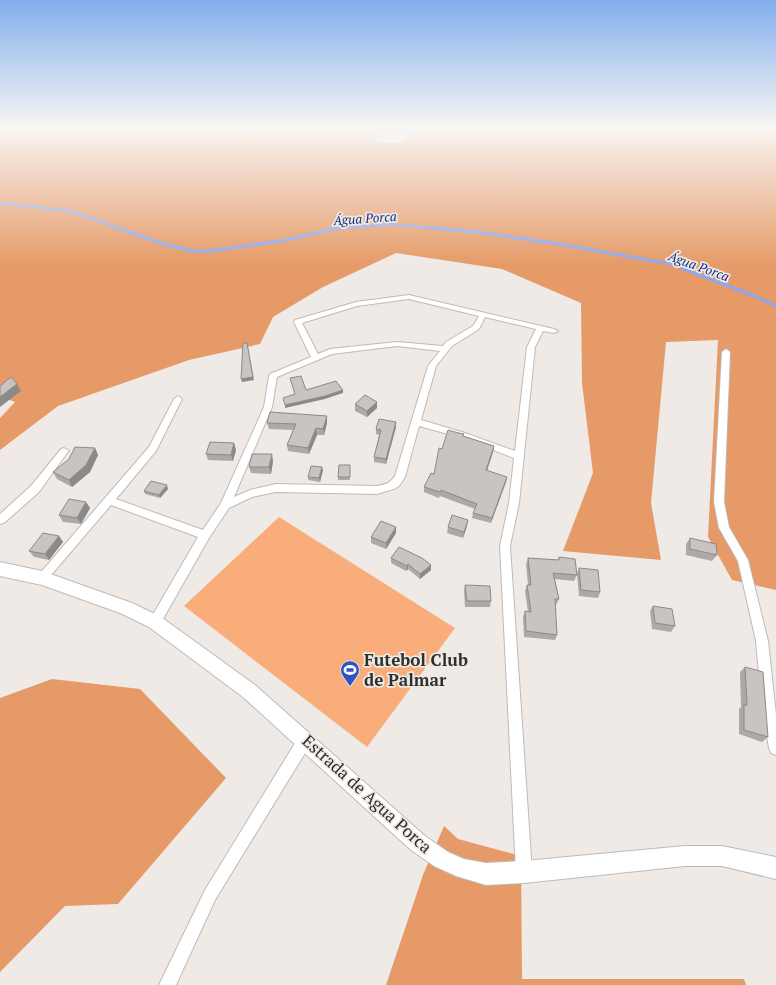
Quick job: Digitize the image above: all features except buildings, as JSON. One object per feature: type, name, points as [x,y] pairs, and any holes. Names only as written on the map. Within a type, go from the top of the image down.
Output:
[{"type":"main road","name":"Estrada de Agua Porca","points":[[0,569],[42,578],[126,608],[155,622],[249,691],[418,843],[441,859],[463,868],[486,874],[524,872],[685,856],[722,856],[776,868]]},
{"type":"street","points":[[316,358],[298,322],[356,304],[409,297],[482,316],[554,331]]},
{"type":"street","points":[[225,505],[250,494],[276,488],[377,490],[396,484],[400,477],[432,366],[449,344],[476,328],[482,316]]},
{"type":"street","points":[[524,872],[505,546],[514,503],[531,347],[540,328]]},
{"type":"street","points":[[155,622],[205,535],[225,505],[268,407],[273,376],[330,352],[383,344],[415,344],[445,350]]},
{"type":"street","points":[[726,352],[719,502],[720,516],[730,540],[743,560],[762,641],[768,708],[776,748]]},
{"type":"street","points":[[42,578],[153,449],[178,400]]},
{"type":"street","points":[[416,422],[462,435],[519,456]]},
{"type":"street","points":[[0,520],[34,489],[64,451]]},
{"type":"street","points":[[109,500],[205,535]]},
{"type":"street","points":[[167,985],[210,895],[305,740]]},
{"type":"shaded area","points":[[0,174],[776,174],[776,590],[732,580],[708,537],[718,340],[666,342],[651,503],[661,560],[563,551],[593,473],[582,383],[581,303],[502,269],[396,253],[323,287],[273,317],[260,344],[189,360],[58,406],[0,450],[0,418],[15,402],[0,396]]},
{"type":"shaded area","name":"Futebol Club de Palmar","points":[[279,517],[455,628],[367,747],[184,606]]},
{"type":"shaded area","points":[[52,679],[140,689],[226,778],[118,904],[65,906],[0,972],[0,698]]},
{"type":"shaded area","points":[[444,826],[458,839],[521,856],[522,979],[744,979],[746,985],[386,985],[423,875]]},
{"type":"waterway","name":"Água Porca","points":[[0,203],[71,211],[121,229]]},
{"type":"waterway","name":"Água Porca","points":[[344,228],[388,224],[432,228]]},
{"type":"waterway","name":"Água Porca","points":[[118,228],[161,243],[192,251],[210,251],[286,240],[332,229],[344,228]]},
{"type":"waterway","name":"Água Porca","points":[[334,229],[344,228]]},
{"type":"waterway","name":"Água Porca","points":[[432,228],[479,232],[565,245],[671,264],[752,295],[776,306]]},
{"type":"waterway","name":"Água Porca","points":[[432,228],[443,229]]},
{"type":"place","name":"Futebol Club de Palmar","points":[[350,687]]}]
